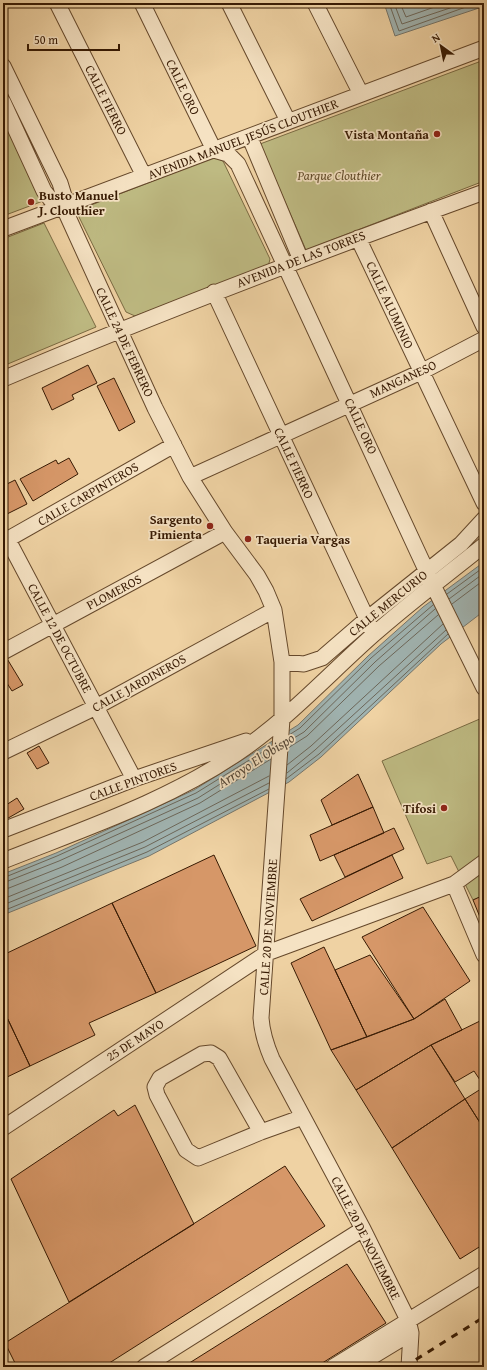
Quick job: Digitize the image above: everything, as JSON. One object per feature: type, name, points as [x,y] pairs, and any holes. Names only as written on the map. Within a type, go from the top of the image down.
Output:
[{"type":"street","name":"CALLE FIERRO","points":[[57,3],[144,176]]},
{"type":"street","name":"CALLE ORO","points":[[142,3],[214,150]]},
{"type":"street","points":[[229,3],[288,121]]},
{"type":"street","points":[[314,3],[361,94]]},
{"type":"street","name":"AVENIDA MANUEL JESÚS CLOUTHIER","points":[[3,229],[484,48]]},
{"type":"street","points":[[3,66],[60,183],[64,196],[63,206],[52,201],[44,191],[3,102]]},
{"type":"street","points":[[238,164],[240,147],[253,135],[301,260]]},
{"type":"street","points":[[214,150],[228,154],[238,164]]},
{"type":"street","name":"CALLE ORO","points":[[238,164],[435,589],[484,688]]},
{"type":"street","name":"AVENIDA DE LAS TORRES","points":[[3,379],[119,329],[214,292],[285,267],[358,238],[484,192]]},
{"type":"street","name":"CALLE 24 DE FEBRERO","points":[[63,206],[119,329],[190,477]]},
{"type":"street","points":[[431,211],[484,327]]},
{"type":"street","name":"CALLE ALUMINIO","points":[[358,238],[484,503]]},
{"type":"street","name":"CALLE FIERRO","points":[[214,292],[374,634]]},
{"type":"street","name":"MANGANESO","points":[[190,477],[421,372],[484,339]]},
{"type":"street","name":"CALLE CARPINTEROS","points":[[5,541],[174,445]]},
{"type":"street","name":"CALLE 20 DE NOVIEMBRE","points":[[190,477],[225,532],[257,575],[266,591],[274,610],[282,662],[281,743],[267,953],[261,1018],[262,1031],[266,1045],[363,1229],[410,1326],[409,1367]]},
{"type":"street","name":"CALLE MERCURIO","points":[[282,662],[304,664],[322,658],[367,619],[461,544],[484,519]]},
{"type":"street","name":"PLOMEROS","points":[[3,652],[225,532]]},
{"type":"street","name":"CALLE 12 DE OCTUBRE","points":[[5,541],[134,779]]},
{"type":"street","points":[[461,544],[471,555]]},
{"type":"street","points":[[3,861],[147,803],[211,770],[264,735],[374,634],[435,589],[471,555],[484,545]]},
{"type":"street","name":"CALLE JARDINEROS","points":[[3,752],[96,707],[274,610]]},
{"type":"street","name":"CALLE PINTORES","points":[[3,830],[134,779],[264,735]]},
{"type":"street","name":"25 DE MAYO","points":[[3,1128],[267,953],[423,897],[454,884],[484,862]]},
{"type":"street","points":[[454,884],[484,955]]},
{"type":"street","points":[[261,1132],[220,1058],[211,1053],[202,1054],[160,1078],[155,1087],[157,1095],[186,1150],[198,1158],[261,1132],[304,1117]]},
{"type":"street","points":[[144,1367],[363,1229]]},
{"type":"street","points":[[355,1367],[484,1274]]},
{"type":"street","points":[[333,1367],[410,1326]]},
{"type":"green space","name":"Parque Clouthier","points":[[484,60],[484,181],[306,250],[260,144]]},
{"type":"green space","points":[[3,120],[43,201],[3,216]]},
{"type":"green space","points":[[214,157],[223,161],[270,259],[268,267],[135,316],[126,312],[78,215],[81,209]]},
{"type":"green space","points":[[44,223],[96,327],[3,366],[3,239]]},
{"type":"green space","name":"Tifosi","points":[[482,718],[484,721],[484,895],[473,900],[451,856],[427,864],[382,761]]},
{"type":"water","points":[[384,3],[480,3],[482,7],[395,36]]},
{"type":"water","name":"Arroyo El Obispo","points":[[484,562],[484,611],[441,644],[321,757],[289,782],[149,856],[3,915],[3,874],[56,853],[194,790],[298,725],[368,656],[423,607]]},
{"type":"building","points":[[88,365],[97,383],[72,395],[74,399],[52,410],[42,388]]},
{"type":"building","points":[[114,378],[135,422],[119,431],[97,386]]},
{"type":"building","points":[[69,458],[78,474],[33,501],[20,479],[56,460],[58,464]]},
{"type":"building","points":[[15,480],[27,504],[3,516],[3,486]]},
{"type":"building","points":[[6,657],[23,685],[12,691],[3,677],[3,659]]},
{"type":"building","points":[[39,746],[49,763],[37,769],[27,753]]},
{"type":"building","points":[[358,774],[373,807],[332,825],[321,800]]},
{"type":"building","points":[[17,798],[24,809],[3,821],[3,807]]},
{"type":"building","points":[[373,807],[384,833],[320,861],[310,835]]},
{"type":"building","points":[[394,828],[404,849],[345,877],[334,855]]},
{"type":"building","points":[[214,855],[256,946],[156,993],[112,903]]},
{"type":"building","points":[[392,855],[403,878],[312,921],[300,899]]},
{"type":"building","points":[[484,895],[484,927],[473,900]]},
{"type":"building","points":[[112,903],[156,993],[89,1023],[95,1035],[30,1066],[3,1009],[3,955]]},
{"type":"building","points":[[423,907],[470,981],[414,1019],[362,937]]},
{"type":"building","points":[[324,947],[367,1037],[331,1050],[291,963]]},
{"type":"building","points":[[370,955],[414,1019],[367,1037],[335,970]]},
{"type":"building","points":[[445,999],[462,1030],[431,1045],[356,1090],[331,1050],[414,1019]]},
{"type":"building","points":[[3,1009],[30,1066],[3,1079]]},
{"type":"building","points":[[484,1019],[484,1086],[474,1071],[455,1082],[431,1045]]},
{"type":"building","points":[[431,1045],[465,1099],[392,1148],[356,1090]]},
{"type":"building","points":[[484,1087],[484,1129],[465,1099]]},
{"type":"building","points":[[465,1099],[484,1129],[484,1244],[460,1259],[392,1148]]},
{"type":"building","points":[[135,1105],[194,1224],[69,1302],[11,1179],[114,1110],[118,1116]]},
{"type":"building","points":[[285,1166],[325,1226],[103,1367],[17,1367],[5,1343]]},
{"type":"building","points":[[347,1264],[386,1323],[316,1367],[183,1367]]},
{"type":"railway","points":[[404,1367],[484,1317]]},
{"type":"place","name":"Vista Montaña","points":[[437,134]]},
{"type":"place","name":"Busto Manuel J. Clouthier","points":[[31,202]]},
{"type":"place","name":"Sargento Pimienta","points":[[210,526]]},
{"type":"place","name":"Taqueria Vargas","points":[[248,539]]},
{"type":"place","name":"Tifosi","points":[[444,808]]}]
